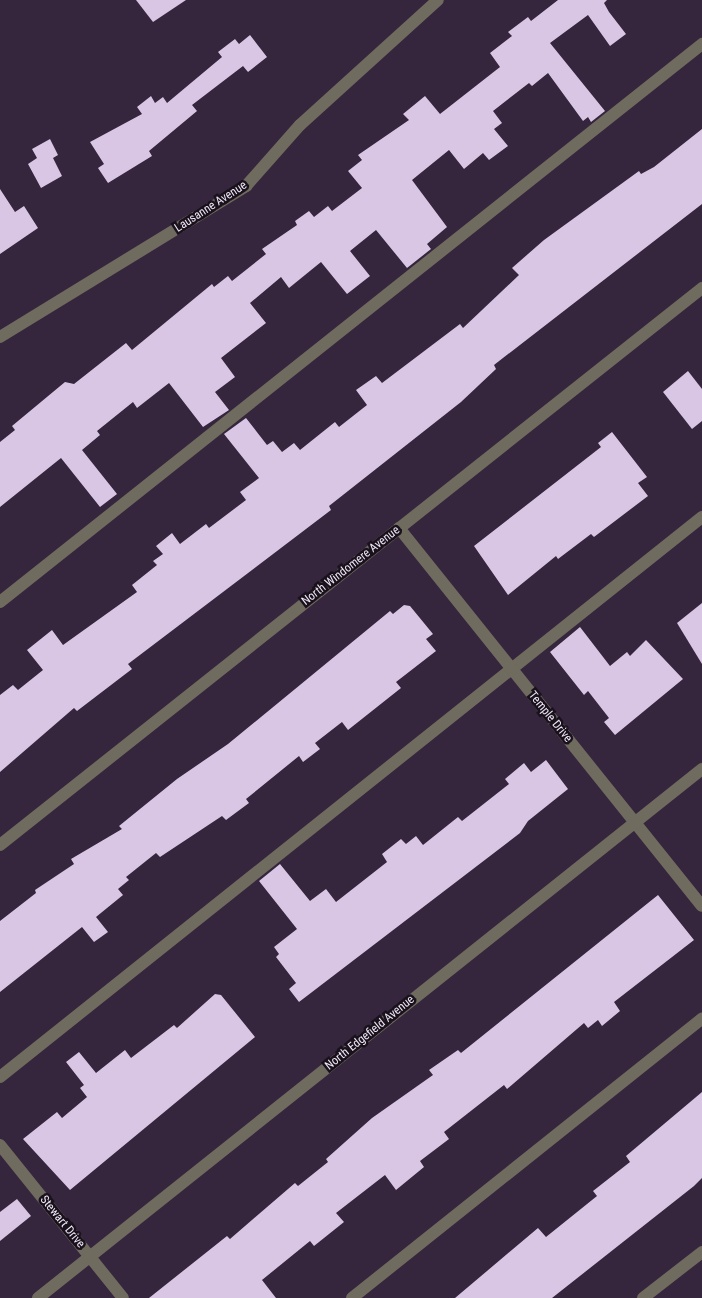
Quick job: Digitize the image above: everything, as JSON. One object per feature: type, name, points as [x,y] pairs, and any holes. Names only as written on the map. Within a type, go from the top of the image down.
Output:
[{"type":"street","name":"Lausanne Avenue","points":[[0,337],[246,186],[300,125],[438,0]]},
{"type":"street","points":[[0,602],[702,44]]},
{"type":"street","name":"North Windomere Avenue","points":[[0,845],[702,288]]},
{"type":"street","points":[[0,1077],[702,517]]},
{"type":"street","name":"Temple Drive","points":[[399,528],[702,906]]},
{"type":"street","name":"North Edgefield Avenue","points":[[38,1298],[702,769]]},
{"type":"street","points":[[352,1298],[702,1019]]},
{"type":"street","name":"Stewart Drive","points":[[0,1145],[123,1298]]},
{"type":"street","points":[[643,1298],[702,1252]]},
{"type":"building","points":[[136,0],[186,0],[153,22]]},
{"type":"building","points":[[558,0],[607,0],[604,3],[609,12],[626,34],[610,46],[588,15],[550,43],[605,111],[591,122],[588,117],[583,121],[548,73],[532,86],[529,83],[493,111],[502,123],[494,129],[508,146],[489,160],[483,153],[464,169],[449,150],[412,180],[447,227],[427,244],[431,249],[407,268],[376,230],[350,251],[370,276],[347,294],[321,262],[289,288],[281,277],[250,303],[266,323],[221,358],[235,377],[215,392],[229,410],[203,427],[169,383],[137,408],[133,402],[97,431],[100,435],[82,450],[117,494],[100,507],[61,458],[0,507],[0,442],[15,430],[12,426],[65,382],[74,384],[126,343],[132,350],[212,284],[214,287],[228,276],[232,281],[266,254],[262,249],[297,225],[295,221],[309,211],[314,217],[328,206],[332,211],[362,188],[348,171],[362,160],[358,155],[409,120],[403,114],[425,96],[440,114],[500,67],[490,53],[512,36],[508,32],[528,17],[531,21]]},
{"type":"building","points":[[250,35],[267,57],[248,72],[243,66],[192,105],[197,111],[149,151],[152,156],[108,183],[98,168],[104,164],[90,142],[142,114],[137,107],[151,96],[155,103],[163,97],[167,103],[222,57],[218,52],[235,39],[239,44]]},
{"type":"building","points":[[702,129],[702,204],[494,365],[496,369],[461,402],[329,506],[331,510],[128,664],[132,669],[77,711],[74,708],[0,772],[0,695],[13,685],[18,690],[43,670],[27,650],[52,630],[63,645],[137,592],[132,585],[157,565],[153,561],[163,554],[156,546],[172,533],[180,544],[206,524],[209,528],[246,500],[240,492],[259,478],[224,434],[246,418],[267,445],[273,441],[282,452],[294,443],[300,450],[335,422],[339,427],[367,405],[356,390],[376,376],[382,383],[460,324],[463,328],[519,275],[512,268],[544,240],[639,171],[641,174],[654,167]]},
{"type":"building","points":[[50,139],[58,155],[53,158],[62,176],[41,188],[28,164],[37,158],[32,149]]},
{"type":"building","points":[[0,189],[15,212],[24,206],[38,228],[0,254]]},
{"type":"building","points":[[688,371],[702,389],[702,421],[692,429],[663,392]]},
{"type":"building","points":[[612,432],[647,477],[638,483],[648,496],[594,537],[591,534],[558,559],[556,556],[508,595],[474,546],[601,447],[598,443]]},
{"type":"building","points":[[702,603],[702,664],[677,623]]},
{"type":"building","points":[[404,605],[410,606],[433,634],[426,639],[436,651],[396,682],[401,688],[348,730],[342,722],[315,743],[320,749],[303,762],[299,756],[246,799],[249,803],[226,820],[222,816],[160,857],[156,853],[126,877],[129,880],[118,889],[123,895],[96,917],[108,932],[94,942],[82,927],[0,992],[0,921],[36,893],[35,890],[74,864],[71,859],[122,829],[119,826],[177,779],[228,744],[390,611],[393,614]]},
{"type":"building","points":[[580,627],[610,666],[627,652],[630,656],[646,640],[683,679],[615,735],[604,722],[609,718],[588,691],[584,695],[550,652]]},
{"type":"building","points":[[546,760],[568,789],[528,821],[520,833],[299,1002],[289,989],[296,983],[276,957],[279,954],[274,947],[297,929],[259,881],[280,864],[310,901],[326,889],[336,902],[387,862],[382,854],[401,839],[406,844],[416,836],[423,845],[458,817],[462,821],[509,784],[505,779],[524,763],[531,772]]},
{"type":"building","points":[[658,895],[694,940],[614,1002],[620,1011],[602,1026],[598,1020],[588,1028],[584,1023],[507,1089],[504,1085],[444,1132],[449,1139],[420,1161],[424,1167],[396,1190],[385,1175],[336,1213],[344,1222],[314,1246],[310,1241],[262,1280],[276,1298],[149,1298],[227,1236],[230,1239],[295,1183],[298,1186],[328,1162],[326,1159],[372,1118],[433,1075],[429,1070],[458,1050],[461,1053]]},
{"type":"building","points":[[215,994],[221,995],[255,1037],[70,1190],[23,1139],[57,1112],[62,1118],[87,1097],[80,1088],[84,1085],[66,1062],[79,1052],[96,1073],[125,1050],[131,1058],[174,1025],[177,1028]]},
{"type":"building","points":[[702,1092],[702,1178],[694,1186],[552,1298],[455,1298],[538,1228],[546,1237],[597,1196],[593,1191],[630,1162],[626,1156]]},
{"type":"building","points":[[17,1199],[31,1216],[0,1241],[0,1212]]}]
